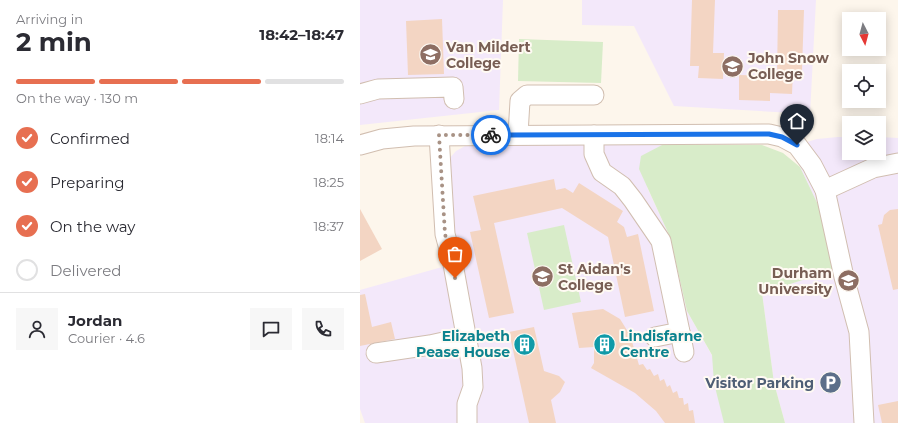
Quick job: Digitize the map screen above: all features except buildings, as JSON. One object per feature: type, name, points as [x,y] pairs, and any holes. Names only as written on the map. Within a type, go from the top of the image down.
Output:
[{"type":"street","points":[[360,94],[378,89],[453,87],[454,99]]},
{"type":"street","points":[[518,134],[520,102],[527,94],[594,95]]},
{"type":"street","points":[[360,145],[382,139],[439,135],[518,134],[769,134],[782,137],[797,145],[812,165],[825,190],[844,277],[860,332],[864,423]]},
{"type":"street","points":[[439,135],[445,234],[472,368],[473,388],[467,404],[467,423]]},
{"type":"street","points":[[594,135],[594,154],[602,172],[622,186],[661,241],[684,352]]},
{"type":"street","points":[[825,190],[873,168],[898,163]]},
{"type":"street","points":[[655,337],[680,332]]},
{"type":"street","points":[[376,353],[430,345],[466,337]]},
{"type":"shaded area","name":"Van Mildert College","points":[[360,0],[503,0],[499,110],[360,125]]},
{"type":"shaded area","name":"John Snow College","points":[[582,0],[816,0],[810,114],[674,106],[634,26],[582,25]]},
{"type":"shaded area","name":"Durham University","points":[[842,137],[842,160],[886,160],[886,137],[898,138],[898,423],[785,423],[774,383],[762,293],[834,270],[821,211],[800,167],[797,145],[817,139]]},
{"type":"shaded area","name":"St Aidan's College","points":[[467,145],[662,145],[647,187],[670,237],[687,311],[745,414],[747,423],[365,423],[360,409],[360,290],[453,264],[449,159],[456,151]]},
{"type":"green space","points":[[519,39],[603,42],[601,83],[518,81]]},
{"type":"green space","points":[[662,145],[762,145],[783,153],[800,167],[821,211],[834,270],[762,293],[774,383],[785,423],[724,423],[714,383],[712,355],[687,311],[670,237],[639,169],[641,156]]},
{"type":"green space","points":[[564,225],[581,302],[544,310],[527,233]]},
{"type":"way so far","points":[[455,278],[445,234],[439,135],[491,135]]},
{"type":"place","name":"Van Mildert College","points":[[430,55]]},
{"type":"place","name":"John Snow College","points":[[733,66]]},
{"type":"place","name":"St Aidan's College","points":[[543,277]]},
{"type":"place","name":"Durham University","points":[[848,281]]},
{"type":"place","name":"Elizabeth Pease House","points":[[525,344]]},
{"type":"place","name":"Lindisfarne Centre","points":[[605,344]]},
{"type":"place","name":"Visitor Parking","points":[[830,383]]},
{"type":"route","points":[[491,135],[769,134],[782,137],[797,145]]}]
